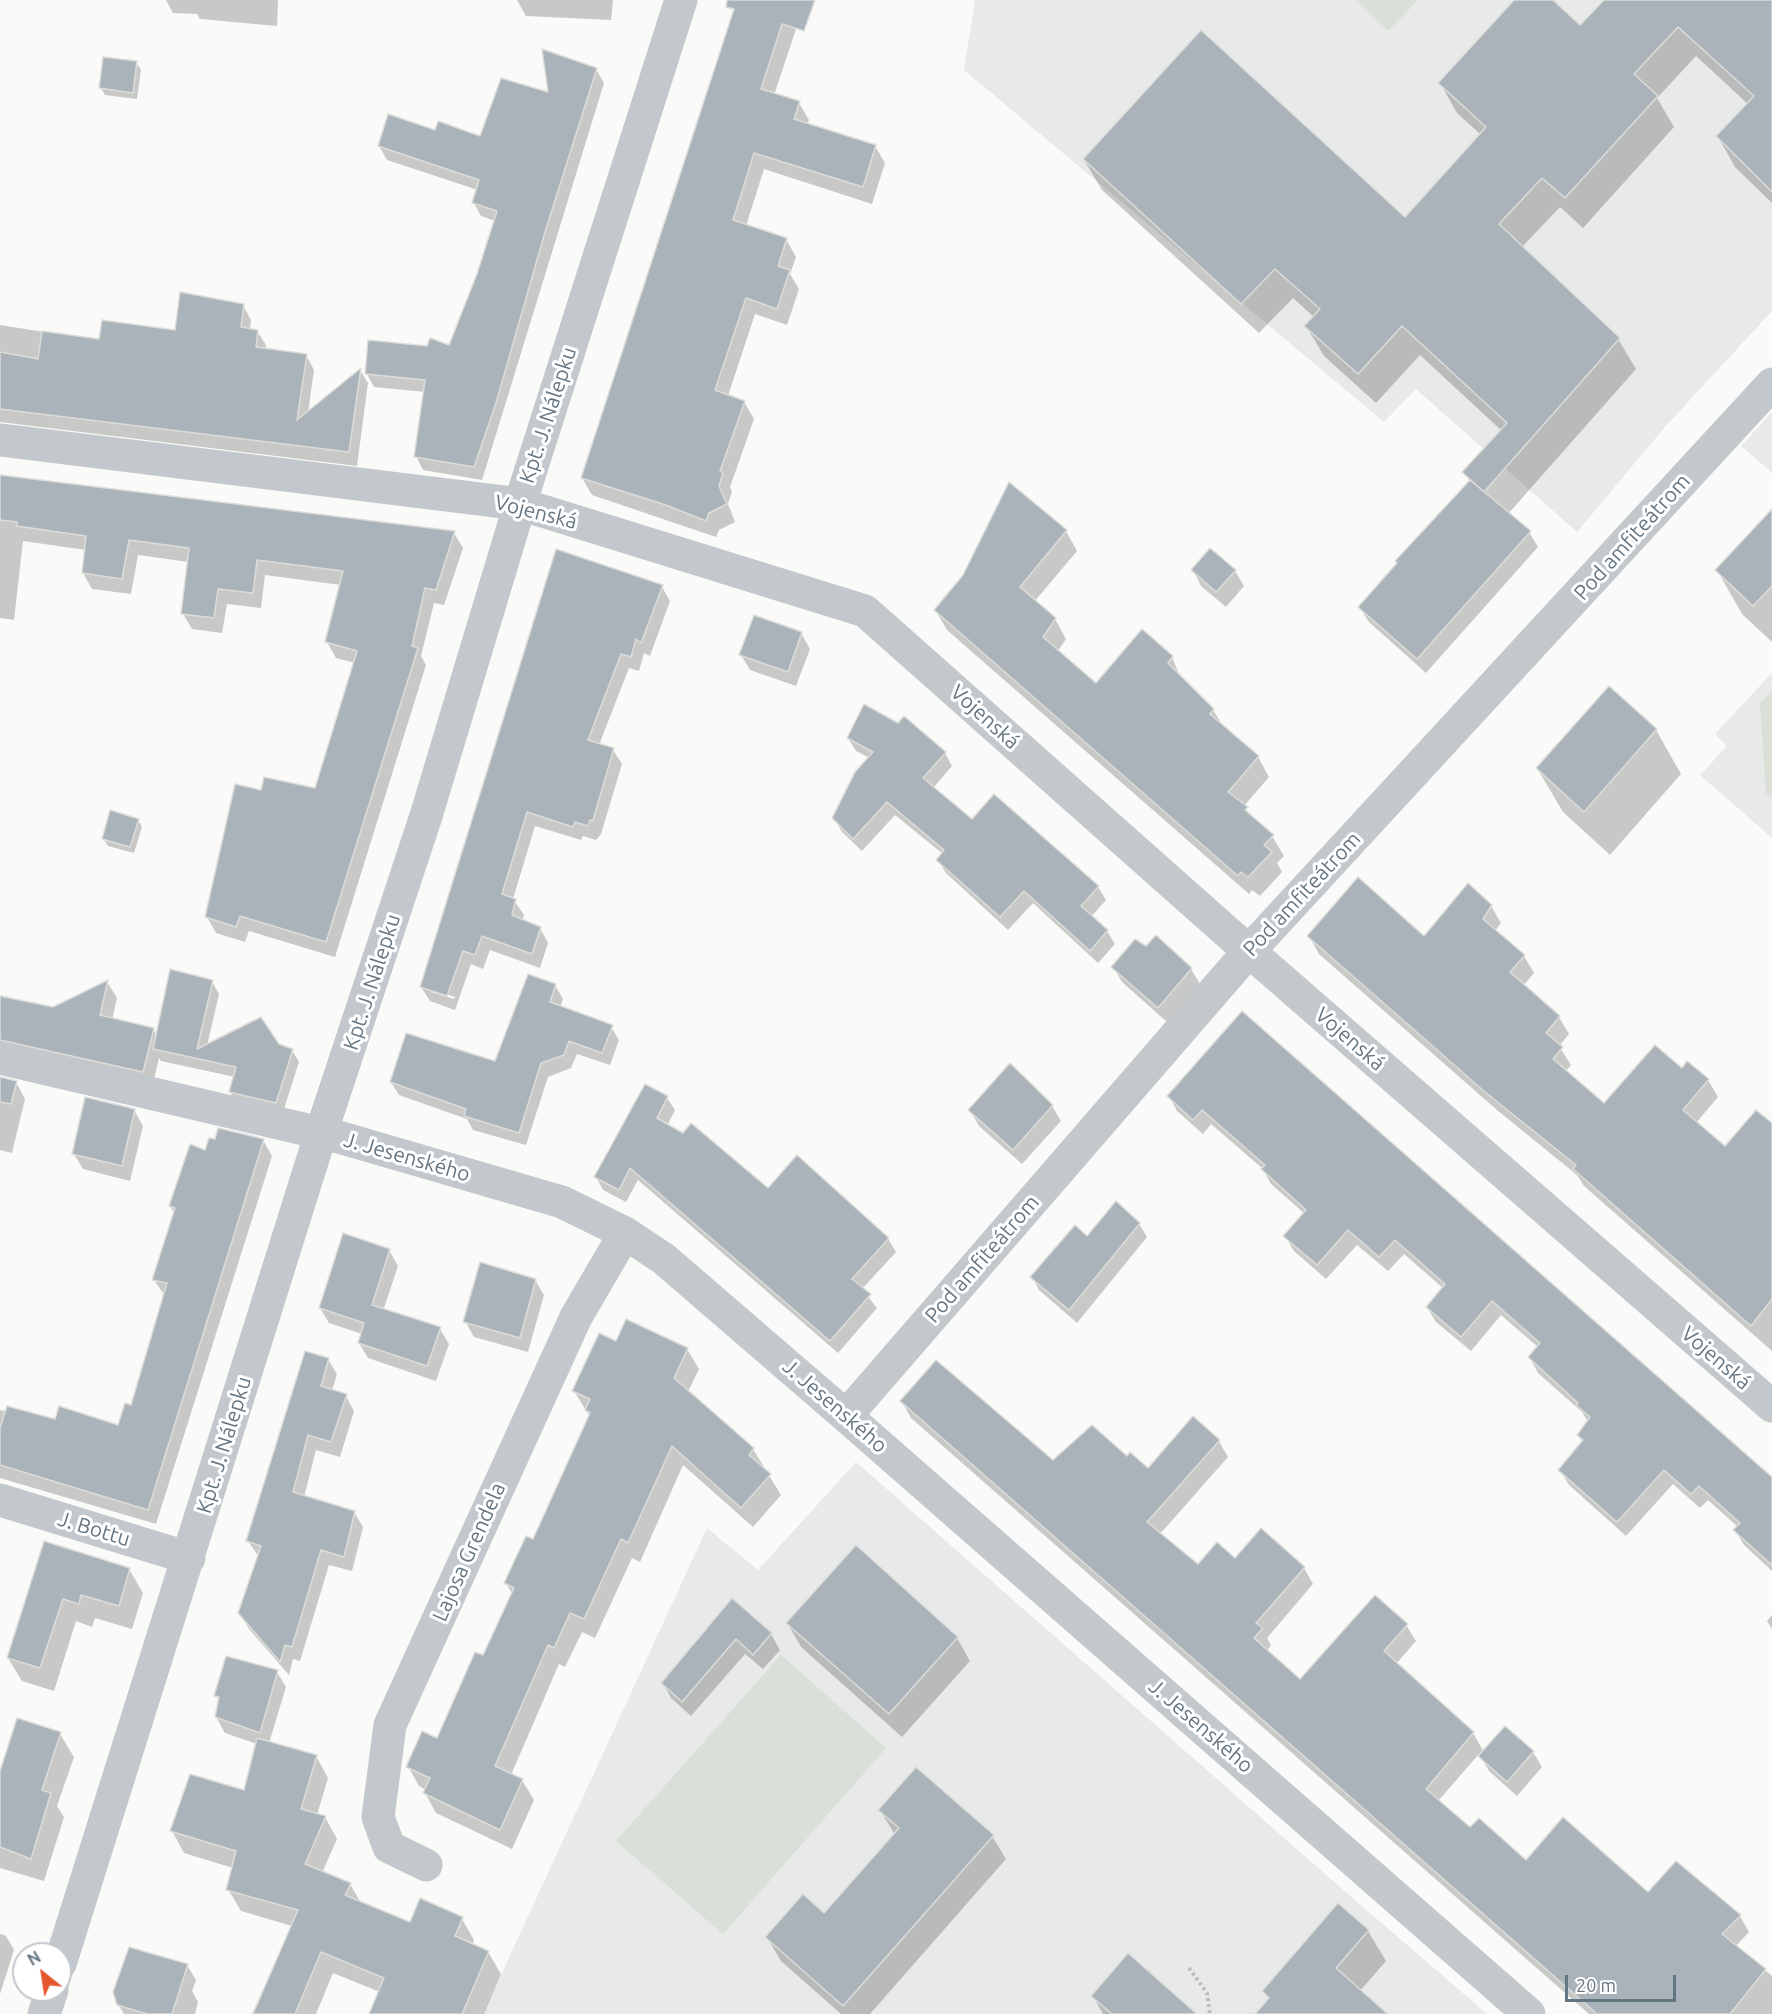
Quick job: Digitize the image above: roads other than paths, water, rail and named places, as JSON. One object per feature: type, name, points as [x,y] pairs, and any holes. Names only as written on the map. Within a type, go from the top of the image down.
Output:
[{"type":"street","name":"Kpt. J. Nálepku","points":[[67,1942],[321,1133],[426,816],[520,504],[681,0]]},
{"type":"street","name":"Pod amfiteátrom","points":[[846,1416],[1249,951],[1772,384]]},
{"type":"street","name":"Vojenská","points":[[0,440],[520,504],[866,611],[1249,951],[1772,1406]]},
{"type":"street","name":"J. Jesenského","points":[[0,1058],[321,1133],[562,1202],[625,1233],[664,1259],[846,1416],[1529,2014]]},
{"type":"street","name":"Lajosa Grendela","points":[[426,1865],[389,1847],[378,1817],[390,1725],[576,1317],[625,1233]]},
{"type":"street","name":"J. Bottu","points":[[0,1500],[189,1558]]}]
